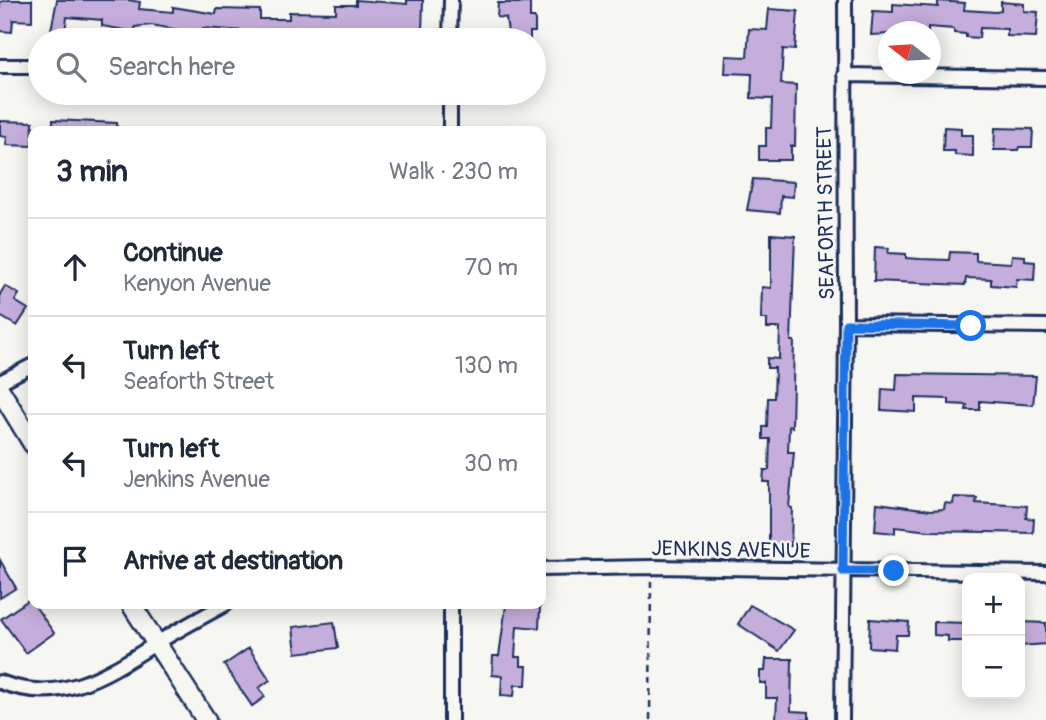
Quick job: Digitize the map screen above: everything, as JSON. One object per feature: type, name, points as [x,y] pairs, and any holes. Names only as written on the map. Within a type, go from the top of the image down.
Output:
[{"type":"street","points":[[450,28],[451,0]]},
{"type":"street","name":"SEAFORTH STREET","points":[[842,720],[846,324],[845,0]]},
{"type":"street","points":[[0,66],[28,66]]},
{"type":"street","points":[[844,75],[1046,78]]},
{"type":"street","points":[[450,105],[450,126]]},
{"type":"street","points":[[846,324],[1046,326]]},
{"type":"street","points":[[0,382],[28,368]]},
{"type":"street","points":[[0,390],[28,436]]},
{"type":"street","name":"JENKINS AVENUE","points":[[546,569],[652,567],[1046,573]]},
{"type":"street","points":[[134,609],[206,720]]},
{"type":"street","points":[[0,682],[43,690],[71,688],[118,669],[155,644],[217,609]]},
{"type":"street","points":[[451,609],[451,720]]},
{"type":"path","points":[[650,720],[652,567]]},
{"type":"building","points":[[32,0],[32,21],[13,20],[12,32],[0,31],[0,2]]},
{"type":"building","points":[[57,0],[128,0],[140,2],[139,9],[173,12],[173,7],[216,14],[217,9],[260,10],[260,19],[289,19],[289,12],[336,13],[336,5],[356,5],[356,0],[407,4],[407,0],[423,0],[422,28],[168,28],[151,25],[113,28],[102,26],[102,20],[67,17],[66,28],[51,28]]},
{"type":"building","points":[[938,1],[965,3],[964,10],[996,12],[1001,11],[1001,2],[1024,4],[1024,11],[1038,12],[1036,37],[1007,36],[1007,29],[980,28],[979,38],[966,37],[966,34],[954,33],[954,29],[941,28],[941,21],[878,21],[878,35],[871,35],[873,11],[893,12],[893,4],[938,7]]},
{"type":"building","points":[[498,3],[530,3],[530,18],[535,18],[535,28],[507,28],[506,18],[497,17]]},
{"type":"building","points":[[769,9],[798,11],[795,50],[783,49],[781,84],[796,85],[795,146],[791,146],[791,160],[759,160],[759,146],[766,146],[766,128],[771,128],[772,99],[751,98],[752,74],[725,73],[726,56],[747,57],[749,29],[767,30]]},
{"type":"building","points":[[53,120],[117,123],[117,126],[53,126]]},
{"type":"building","points":[[0,121],[33,122],[33,126],[28,126],[28,146],[6,145],[7,137],[0,136]]},
{"type":"building","points":[[944,127],[961,128],[961,135],[973,135],[973,156],[943,151]]},
{"type":"building","points":[[995,128],[1033,129],[1032,147],[994,150]]},
{"type":"building","points":[[753,179],[794,182],[793,197],[781,196],[780,213],[747,210]]},
{"type":"building","points":[[771,234],[795,236],[791,341],[794,341],[792,427],[789,426],[788,452],[794,452],[789,507],[792,508],[791,546],[769,546],[769,482],[763,482],[764,470],[769,470],[770,439],[763,439],[763,427],[767,427],[768,398],[774,398],[775,368],[767,368],[767,358],[779,359],[780,328],[767,328],[767,319],[761,319],[762,287],[771,288]]},
{"type":"building","points":[[875,247],[889,248],[888,253],[906,254],[906,258],[920,259],[949,260],[950,252],[976,253],[976,261],[1011,263],[1012,255],[1025,256],[1025,261],[1035,262],[1034,280],[1017,279],[1016,287],[991,285],[991,279],[966,278],[965,285],[874,281]]},
{"type":"building","points":[[5,286],[19,294],[15,301],[28,309],[17,326],[0,316],[0,294]]},
{"type":"building","points":[[897,374],[1036,376],[1033,405],[980,401],[980,410],[966,410],[967,405],[949,404],[949,399],[916,398],[916,412],[881,410],[882,389],[896,390]]},
{"type":"building","points":[[954,497],[977,498],[976,503],[1027,506],[1026,518],[1034,519],[1033,533],[930,531],[895,527],[895,533],[875,531],[877,503],[931,510],[944,509],[945,503],[953,504]]},
{"type":"building","points":[[0,560],[16,588],[0,598]]},
{"type":"building","points":[[28,600],[28,609],[37,609],[54,633],[26,653],[1,619]]},
{"type":"building","points":[[750,605],[794,630],[779,651],[738,624]]},
{"type":"building","points":[[505,609],[540,609],[539,628],[517,626],[515,657],[521,657],[521,666],[527,666],[526,685],[515,685],[514,696],[501,695],[502,676],[492,675],[493,656],[499,656]]},
{"type":"building","points":[[870,619],[909,622],[908,635],[896,635],[895,649],[869,647]]},
{"type":"building","points":[[334,622],[338,648],[296,653],[293,627]]},
{"type":"building","points":[[934,622],[962,623],[962,641],[948,641],[948,636],[934,635]]},
{"type":"building","points":[[1025,622],[1046,623],[1046,644],[1025,646]]},
{"type":"building","points":[[249,648],[270,680],[259,688],[265,697],[252,706],[224,665]]},
{"type":"building","points":[[766,659],[792,659],[791,711],[809,712],[809,720],[776,720],[777,698],[766,698],[766,683],[760,683],[760,671],[765,671]]},
{"type":"route","points":[[894,571],[843,571],[846,324],[971,326]]}]
